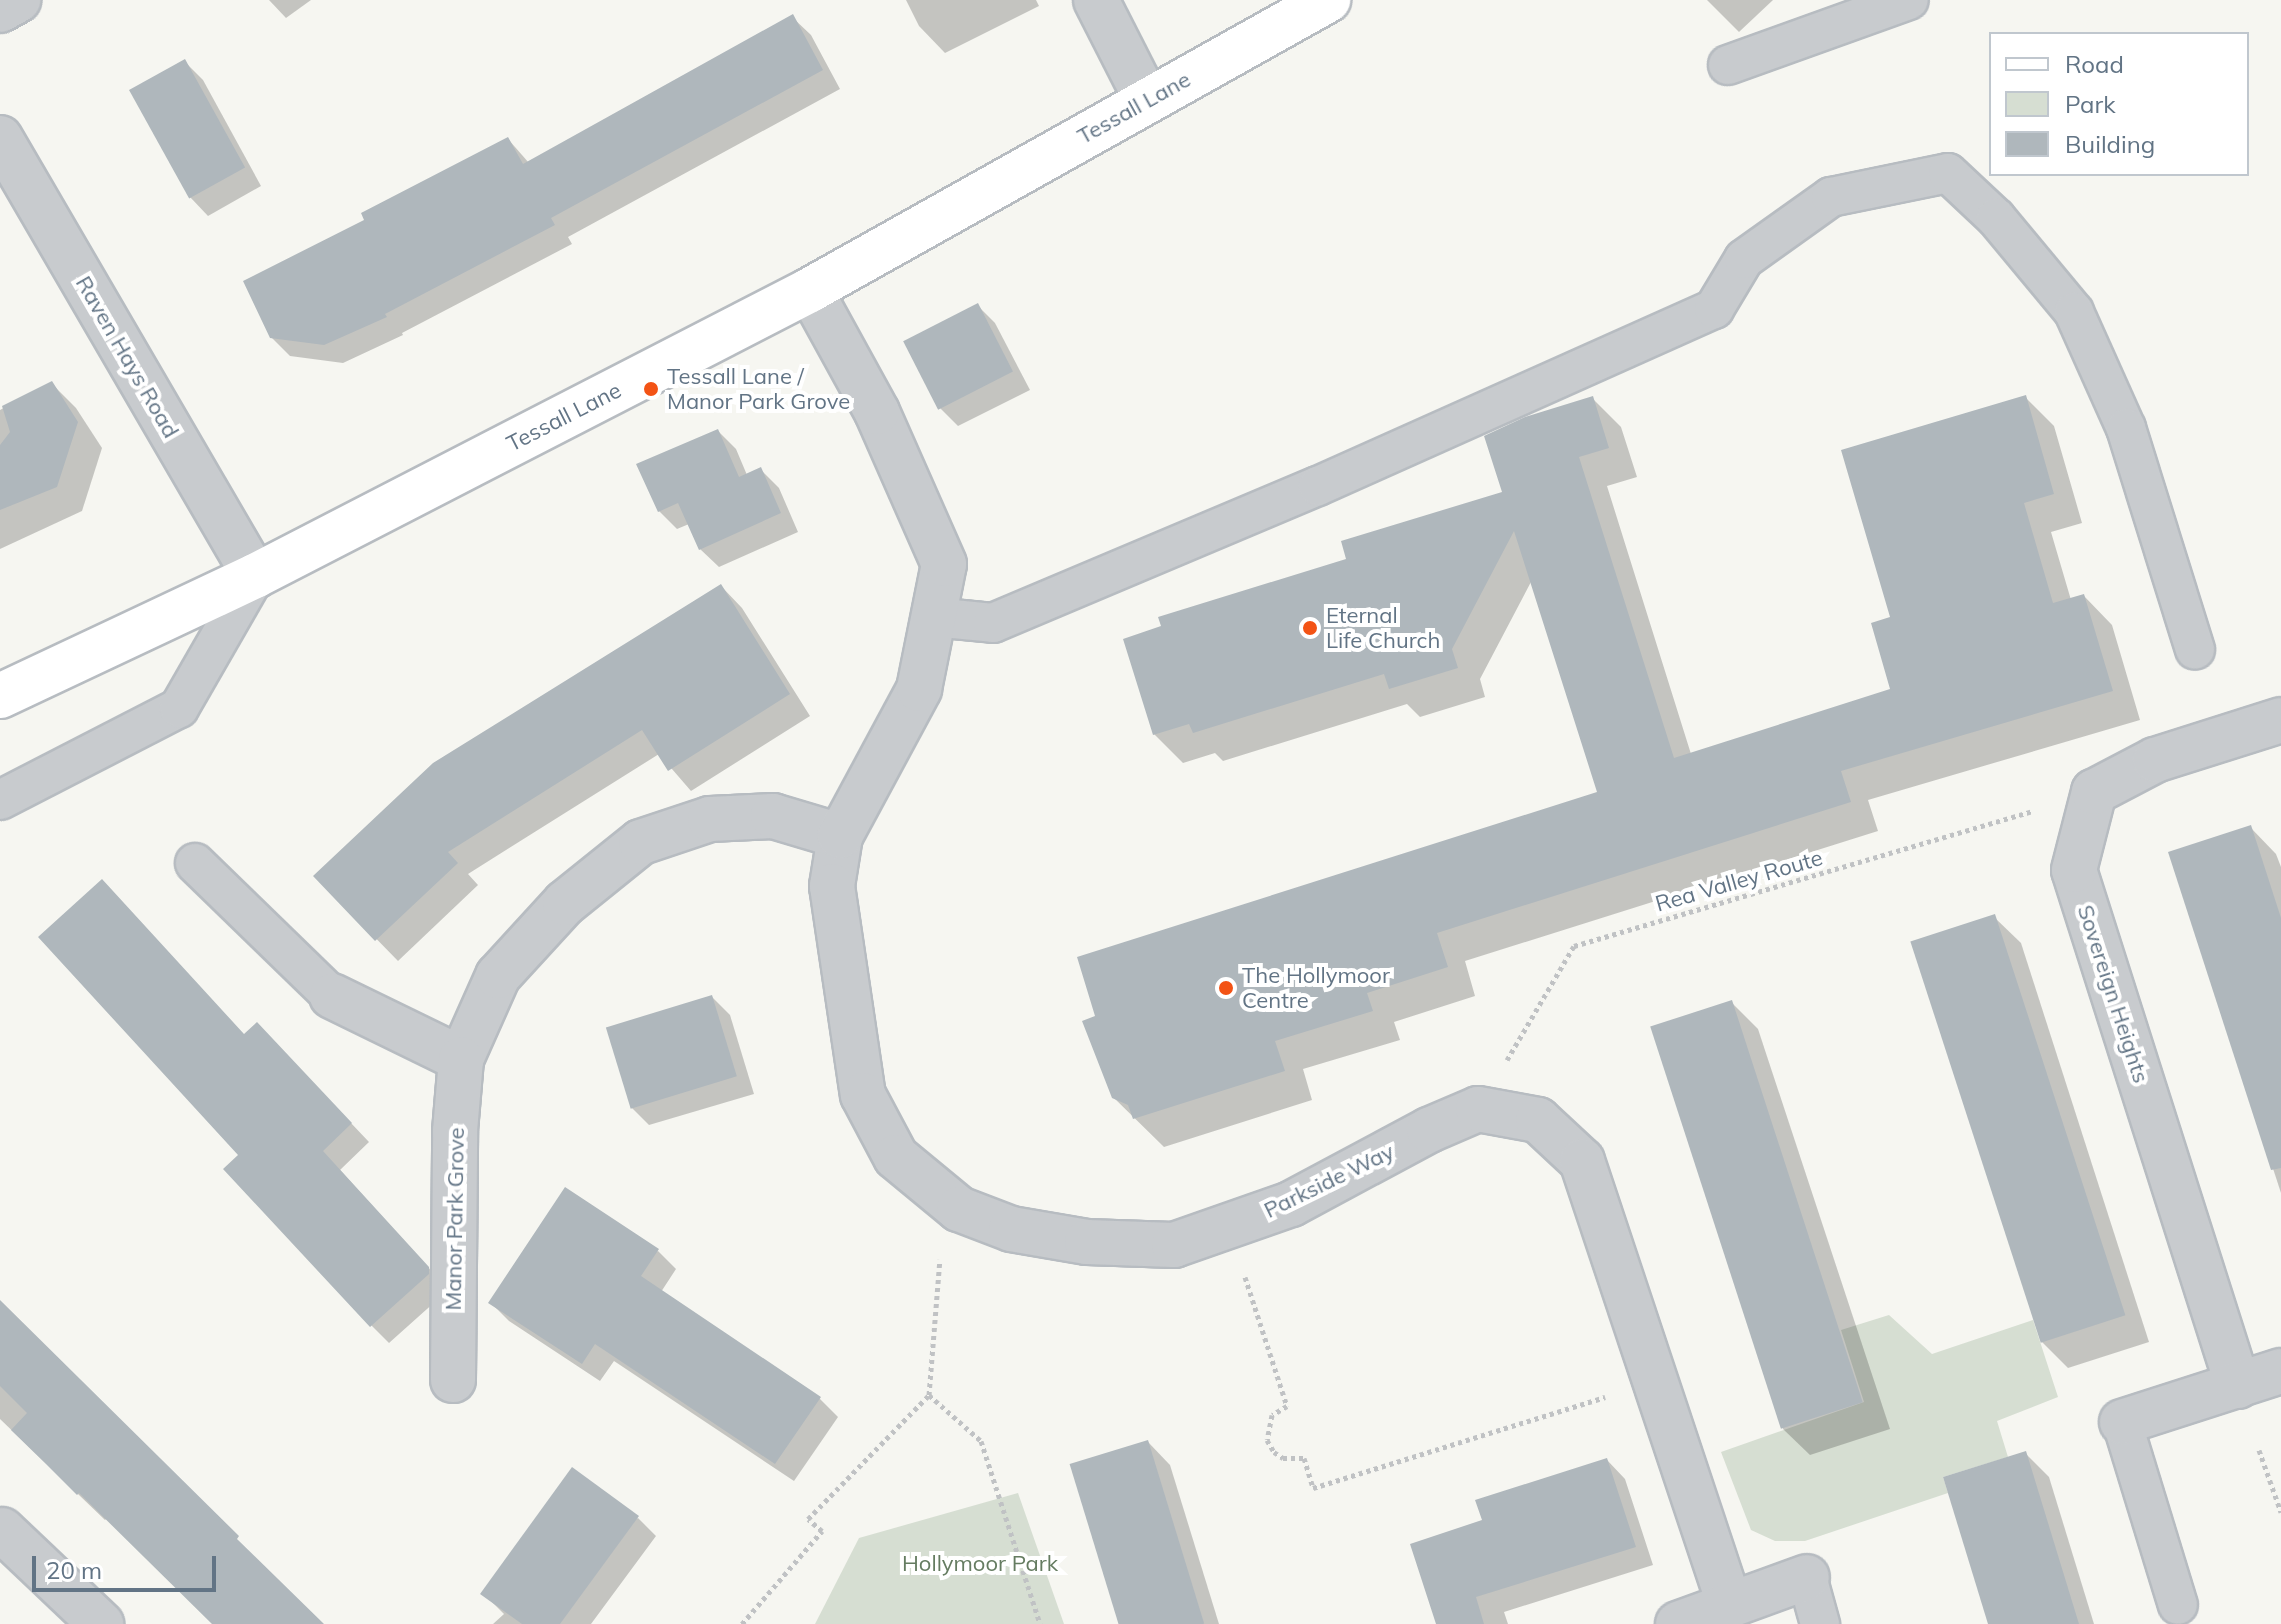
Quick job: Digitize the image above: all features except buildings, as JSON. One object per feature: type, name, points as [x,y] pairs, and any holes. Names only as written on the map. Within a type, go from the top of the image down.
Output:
[{"type":"street","points":[[0,10],[18,0]]},
{"type":"street","points":[[1096,0],[1147,100]]},
{"type":"street","name":"Tessall Lane","points":[[0,696],[255,576],[810,290],[1328,0]]},
{"type":"street","name":"Raven Hays Road","points":[[0,138],[255,576]]},
{"type":"street","points":[[810,290],[877,412],[944,564],[919,689],[840,836]]},
{"type":"street","points":[[2094,792],[2155,760],[2281,720]]},
{"type":"street","name":"Sovereign Heights","points":[[2094,792],[2074,870],[2238,1386]]},
{"type":"street","name":"Manor Park Grove","points":[[453,1380],[455,1131],[461,1059],[498,976],[565,903],[641,842],[710,819],[773,816],[840,836]]},
{"type":"street","name":"Parkside Way","points":[[840,836],[832,886],[863,1095],[896,1157],[959,1209],[1011,1229],[1087,1242],[1174,1245],[1291,1204],[1429,1130],[1478,1109]]},
{"type":"street","points":[[332,996],[461,1059]]},
{"type":"street","points":[[1478,1109],[1538,1120],[1582,1161],[1729,1604]]},
{"type":"street","points":[[2122,1422],[2281,1371]]},
{"type":"street","points":[[2,1530],[101,1624]]},
{"type":"street","points":[[1678,1624],[1807,1577]]},
{"type":"lane","points":[[1728,65],[1909,0]]},
{"type":"lane","points":[[933,617],[993,623],[1318,486],[1714,309],[1744,259],[1831,197],[1948,173],[1996,218],[2074,312],[2126,428],[2195,649]]},
{"type":"lane","points":[[0,800],[179,708],[255,576]]},
{"type":"lane","points":[[195,863],[332,996]]},
{"type":"lane","points":[[2122,1422],[2178,1605]]},
{"type":"lane","points":[[1807,1577],[1820,1624]]},
{"type":"path","name":"Rea Valley Route","points":[[1478,1109],[1574,946],[2094,792]]},
{"type":"path","points":[[742,1624],[822,1531],[808,1519],[929,1395],[940,1257],[959,1209]]},
{"type":"path","points":[[1229,1226],[1287,1406],[1272,1415],[1267,1440],[1274,1452],[1283,1458],[1304,1458],[1313,1488],[1655,1381]]},
{"type":"path","points":[[929,1395],[981,1441],[1040,1624]]},
{"type":"path","points":[[2259,1450],[2281,1512]]},
{"type":"green space","points":[[1889,1315],[1932,1354],[2033,1320],[2058,1397],[1997,1421],[2008,1457],[1943,1477],[1948,1493],[1805,1541],[1775,1541],[1751,1530],[1721,1452],[1864,1402],[1841,1330]]},
{"type":"green space","name":"Hollymoor Park","points":[[1018,1493],[1064,1624],[815,1624],[859,1538]]},
{"type":"place","name":"Tessall Lane / Manor Park Grove","points":[[651,389]]},
{"type":"place","name":"Eternal Life Church","points":[[1310,628]]},
{"type":"place","name":"The Hollymoor Centre","points":[[1226,988]]}]
